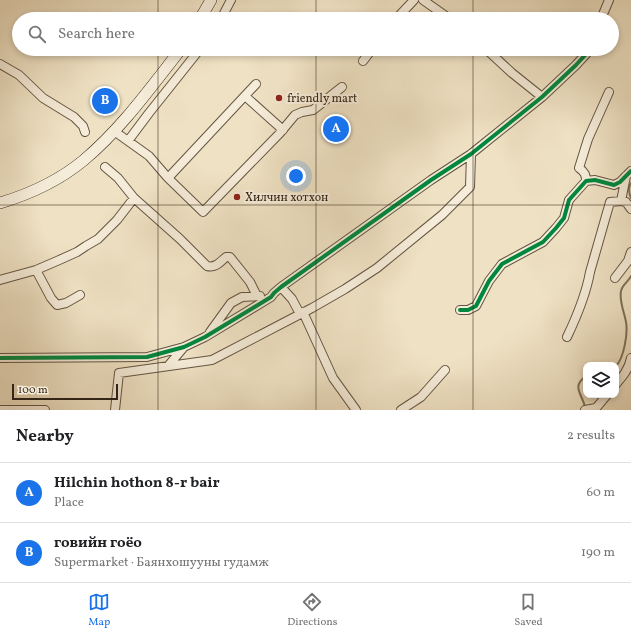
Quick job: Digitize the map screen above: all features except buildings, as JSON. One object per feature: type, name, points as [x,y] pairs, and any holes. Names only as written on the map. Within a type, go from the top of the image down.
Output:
[{"type":"main road","points":[[204,12],[211,0]]},
{"type":"main road","points":[[0,203],[30,192],[68,172],[83,160],[114,131],[176,56]]},
{"type":"street","points":[[225,12],[231,0]]},
{"type":"street","points":[[403,12],[414,0]]},
{"type":"street","points":[[423,0],[440,12]]},
{"type":"street","points":[[604,12],[609,0]]},
{"type":"street","points":[[128,141],[194,56]]},
{"type":"street","points":[[362,61],[366,56]]},
{"type":"street","points":[[494,56],[542,97]]},
{"type":"street","points":[[0,358],[147,357],[184,347],[271,297],[274,293],[431,180],[471,154],[542,97],[584,56]]},
{"type":"street","points":[[0,64],[19,75],[43,98],[74,117],[83,126],[85,132]]},
{"type":"street","points":[[168,178],[256,84]]},
{"type":"street","points":[[114,131],[149,156],[168,178],[203,212],[283,130],[295,115],[313,110],[342,87]]},
{"type":"street","points":[[586,181],[586,175],[579,168],[588,139],[609,92]]},
{"type":"street","points":[[245,96],[283,130]]},
{"type":"street","points":[[115,410],[119,373],[212,360],[312,308],[377,268],[442,215],[470,187],[471,154]]},
{"type":"street","points":[[105,167],[118,178],[134,198],[180,239],[207,266],[216,266],[226,257],[230,257],[250,282],[256,296]]},
{"type":"street","points":[[460,310],[468,310],[476,306],[489,281],[502,264],[543,242],[564,218],[569,200],[586,181],[594,180],[614,185],[620,182],[629,173]]},
{"type":"street","points":[[620,201],[629,173]]},
{"type":"street","points":[[0,280],[36,270],[77,252],[98,239],[117,220],[134,198]]},
{"type":"street","points":[[567,337],[580,309],[610,202],[626,202],[631,209]]},
{"type":"street","points":[[615,278],[628,261],[631,252]]},
{"type":"street","points":[[36,270],[51,298],[57,305],[66,303],[80,295]]},
{"type":"street","points":[[281,288],[292,299],[301,313],[333,378],[356,410]]},
{"type":"street","points":[[208,334],[230,303],[242,297],[271,297]]},
{"type":"street","points":[[168,366],[184,347]]},
{"type":"street","points":[[619,381],[624,376],[630,365],[631,358]]},
{"type":"street","points":[[401,410],[421,397],[445,370]]},
{"type":"street","points":[[586,410],[596,408],[604,398]]},
{"type":"street","points":[[0,410],[45,410]]},
{"type":"waterway","points":[[631,183],[629,186],[631,198]]},
{"type":"waterway","points":[[619,362],[625,345],[626,332],[626,322],[622,306],[621,291],[631,276]]},
{"type":"waterway","points":[[583,379],[578,387],[585,407]]},
{"type":"cycle path","points":[[0,358],[147,357],[184,347],[205,337],[271,297],[281,287],[431,180],[471,154],[542,97],[584,56]]},
{"type":"cycle path","points":[[460,310],[468,310],[476,306],[489,281],[502,264],[543,242],[564,218],[569,200],[586,181],[595,180],[614,185],[620,182],[631,171]]},
{"type":"place","name":"friendly mart","points":[[279,98]]},
{"type":"place","name":"говийн гоёо","points":[[105,101]]},
{"type":"place","name":"Hilchin hothon 8-r bair","points":[[336,129]]},
{"type":"place","name":"Хилчин хотхон","points":[[237,197]]}]
